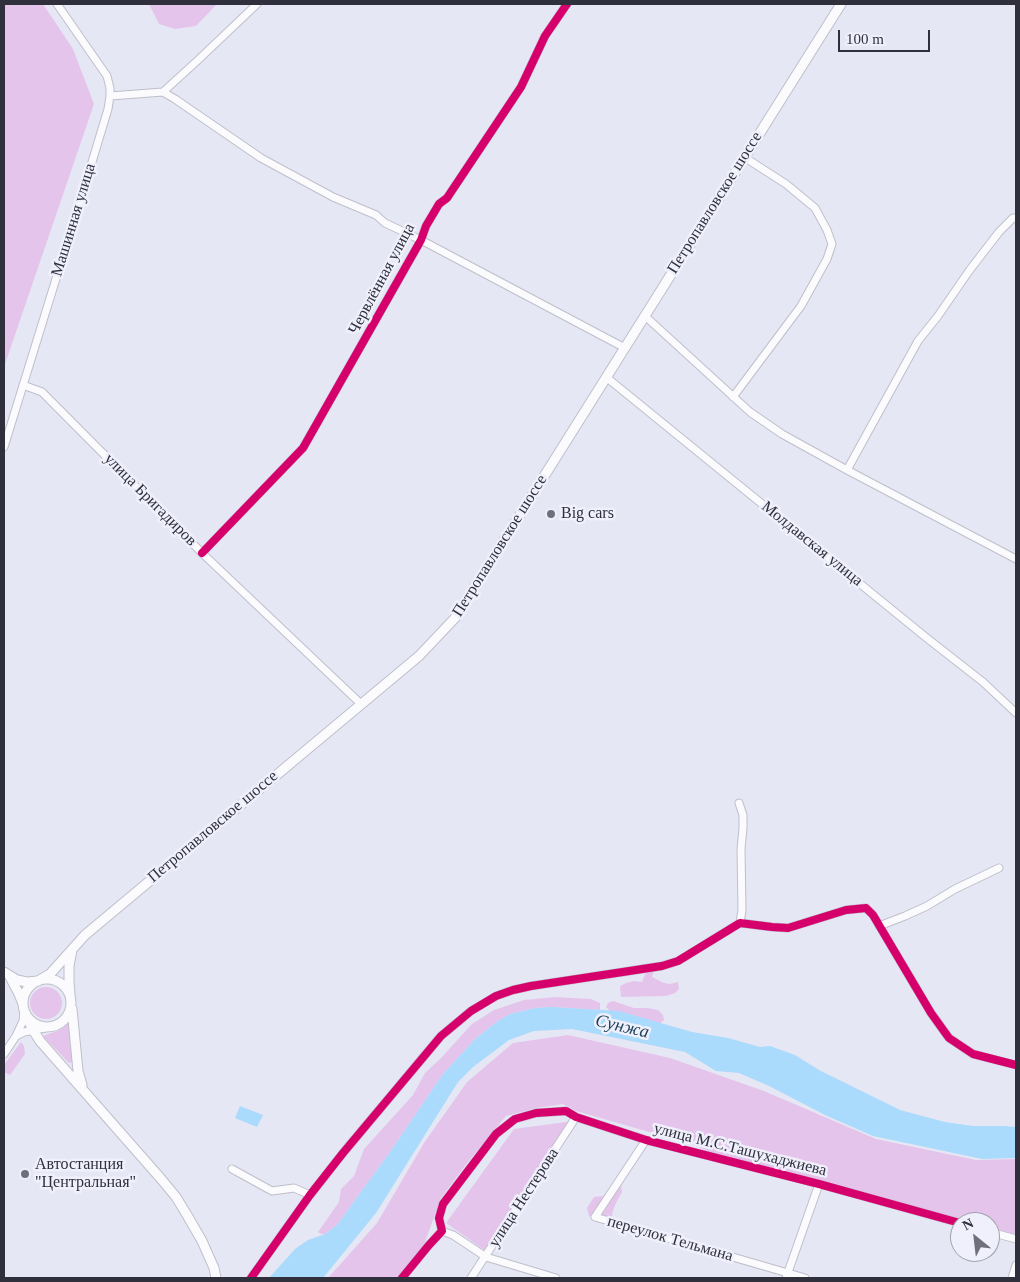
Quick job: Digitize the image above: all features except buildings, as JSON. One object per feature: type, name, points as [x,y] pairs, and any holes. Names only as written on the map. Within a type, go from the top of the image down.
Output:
[{"type":"main road","name":"Петропавловское шоссе","points":[[38,981],[50,974],[85,935],[419,656],[455,618],[841,4]]},
{"type":"main road","points":[[72,950],[69,982],[78,1072],[84,1090]]},
{"type":"main road","points":[[6,973],[17,980],[27,982],[46,979],[54,980],[67,990],[71,1001],[69,1012],[66,1019],[53,1027],[45,1028],[31,1022],[24,1010],[25,993],[38,981]]},
{"type":"main road","points":[[6,973],[14,984],[33,1030],[40,1041],[176,1197],[202,1241],[214,1268],[216,1278]]},
{"type":"street","name":"Машинная улица","points":[[4,447],[100,136],[110,96],[107,76],[57,4]]},
{"type":"street","points":[[163,92],[257,4]]},
{"type":"street","name":"Червлённая улица","points":[[202,553],[303,448],[421,240],[426,226],[439,204],[446,198],[521,87],[545,36],[567,4]]},
{"type":"street","points":[[110,96],[163,92],[261,158],[333,197],[376,215],[385,223],[421,240],[624,348]]},
{"type":"street","points":[[733,397],[801,306],[827,260],[832,244],[815,208],[786,184],[744,157]]},
{"type":"street","points":[[847,470],[918,341],[999,232],[1013,218],[1016,218]]},
{"type":"street","points":[[645,316],[750,412],[782,434],[1016,559]]},
{"type":"street","name":"Молдавская улица","points":[[606,377],[983,682],[1016,713]]},
{"type":"street","name":"улица Бригадиров","points":[[23,385],[42,392],[202,553],[361,704]]},
{"type":"street","points":[[739,803],[743,814],[740,849],[742,910],[740,923]]},
{"type":"street","points":[[879,926],[927,906],[955,889],[999,868]]},
{"type":"street","points":[[251,1278],[310,1195],[343,1153],[441,1036],[471,1011],[496,996],[513,990],[662,966],[678,961],[740,923],[788,928],[846,910],[866,908],[873,915],[931,1013],[949,1038],[973,1054],[1016,1065]]},
{"type":"street","points":[[4,1054],[16,1036],[24,1010]]},
{"type":"street","points":[[16,1036],[24,1032],[45,1028]]},
{"type":"street","name":"улица М.С.Ташухаджиева","points":[[442,1231],[439,1218],[443,1204],[496,1134],[514,1119],[536,1113],[566,1112],[646,1140],[820,1184],[950,1220]]},
{"type":"street","name":"улица Нестерова","points":[[471,1278],[486,1258],[576,1117]]},
{"type":"street","name":"переулок Тельмана","points":[[646,1140],[595,1218],[787,1276],[805,1278]]},
{"type":"street","points":[[232,1169],[272,1190],[294,1188],[310,1195]]},
{"type":"street","points":[[787,1276],[820,1184]]},
{"type":"street","points":[[402,1278],[428,1245],[442,1231],[453,1235],[486,1258],[556,1278]]},
{"type":"street","points":[[1000,1235],[1016,1239]]},
{"type":"street","points":[[1012,1278],[1016,1265]]},
{"type":"shaded area","points":[[4,4],[43,4],[73,49],[94,104],[4,367]]},
{"type":"shaded area","points":[[149,4],[217,4],[196,26],[175,29],[159,24]]},
{"type":"shaded area","points":[[647,970],[654,970],[652,977],[664,983],[678,982],[679,989],[675,993],[666,996],[621,997],[620,986],[634,981],[642,982]]},
{"type":"shaded area","points":[[46,987],[52,988],[57,992],[61,997],[61,1009],[57,1014],[52,1018],[46,1019],[40,1018],[35,1014],[31,1009],[30,1003],[31,997],[35,992],[40,988]]},
{"type":"shaded area","points":[[556,997],[591,999],[600,1003],[600,1010],[552,1007],[535,1008],[510,1014],[476,1038],[443,1074],[337,1225],[325,1234],[318,1232],[339,1202],[341,1189],[354,1176],[364,1149],[413,1095],[425,1073],[472,1024],[494,1010],[524,1000]]},
{"type":"shaded area","points":[[613,1001],[634,1008],[658,1010],[663,1015],[664,1020],[659,1024],[612,1013],[606,1007],[608,1003]]},
{"type":"shaded area","points":[[69,1021],[73,1062],[69,1063],[43,1036],[64,1027]]},
{"type":"shaded area","points":[[568,1035],[670,1058],[764,1091],[876,1139],[976,1160],[1016,1159],[1016,1235],[1000,1230],[1000,1212],[950,1212],[950,1216],[825,1182],[734,1162],[691,1144],[576,1111],[563,1104],[506,1116],[441,1198],[424,1245],[400,1278],[328,1278],[377,1223],[424,1143],[467,1082],[513,1043]]},
{"type":"shaded area","points":[[21,1042],[24,1046],[25,1054],[10,1075],[4,1072],[4,1065]]},
{"type":"shaded area","points":[[573,1121],[487,1252],[446,1223],[514,1129]]},
{"type":"shaded area","points":[[614,1184],[621,1184],[622,1192],[612,1213],[613,1220],[608,1224],[589,1216],[587,1208],[594,1197],[603,1196]]},
{"type":"water","name":"Сунжа","points":[[552,1007],[619,1011],[692,1032],[728,1038],[760,1047],[770,1046],[795,1055],[819,1070],[900,1110],[945,1122],[973,1126],[1016,1127],[1016,1158],[982,1159],[873,1136],[739,1073],[716,1071],[685,1052],[572,1029],[534,1031],[509,1040],[473,1067],[458,1082],[376,1213],[323,1278],[269,1278],[295,1249],[308,1240],[325,1234],[337,1225],[443,1074],[476,1038],[510,1014],[535,1008]]},
{"type":"water","points":[[240,1106],[263,1115],[257,1127],[235,1118]]},
{"type":"cycle path","points":[[202,553],[303,448],[421,240],[426,226],[439,204],[447,198],[521,87],[545,36],[567,4]]},
{"type":"cycle path","points":[[251,1278],[310,1195],[343,1153],[441,1036],[471,1011],[496,996],[513,990],[662,966],[678,961],[740,923],[788,928],[846,910],[866,908],[873,915],[931,1013],[949,1038],[973,1054],[1016,1065]]},
{"type":"cycle path","points":[[402,1278],[442,1231],[439,1218],[443,1204],[496,1134],[515,1119],[536,1113],[566,1111],[576,1117],[646,1140],[819,1184],[950,1220]]},
{"type":"place","name":"Big cars","points":[[551,514]]},
{"type":"place","name":"Автостанция \"Центральная\"","points":[[25,1174]]}]
